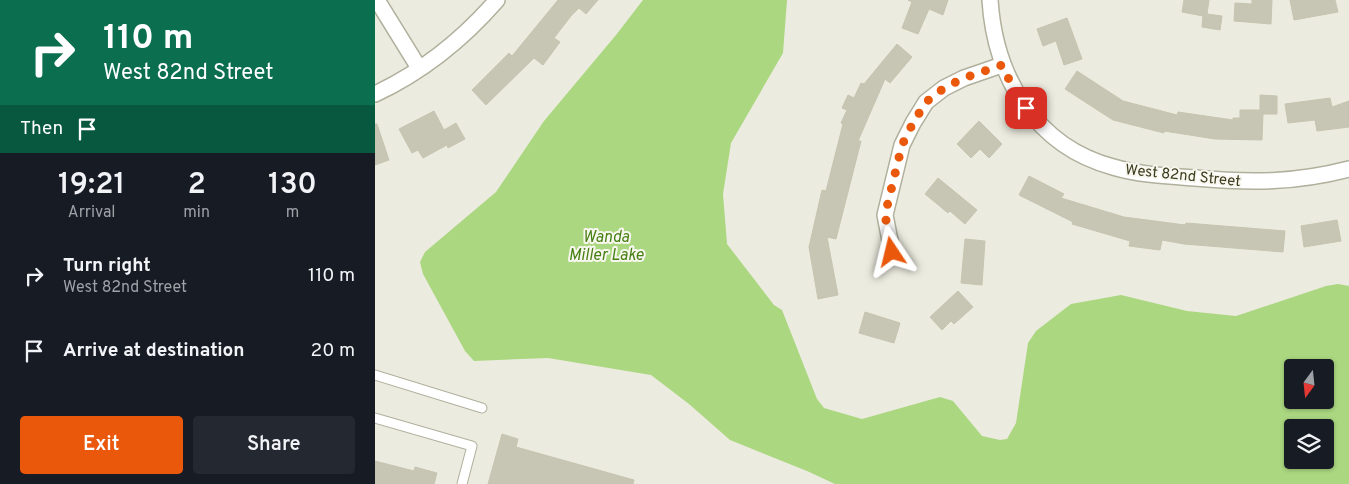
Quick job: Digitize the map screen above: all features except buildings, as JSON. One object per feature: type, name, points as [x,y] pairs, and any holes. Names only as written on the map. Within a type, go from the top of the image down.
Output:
[{"type":"street","points":[[377,0],[419,68]]},
{"type":"street","points":[[375,94],[453,45],[471,29],[497,0]]},
{"type":"street","name":"West 82nd Street","points":[[990,0],[995,40],[1002,65],[1016,94],[1036,121],[1057,140],[1082,156],[1112,167],[1143,174],[1237,182],[1282,182],[1349,169]]},
{"type":"street","points":[[892,252],[885,215],[902,145],[913,123],[926,102],[944,88],[964,78],[1002,65]]},
{"type":"lane","points":[[375,376],[482,408]]},
{"type":"lane","points":[[375,418],[471,446],[462,484]]},
{"type":"water","name":"Wanda Miller Lake","points":[[643,0],[787,0],[783,53],[731,143],[723,194],[727,244],[774,305],[782,310],[817,399],[824,408],[862,419],[940,397],[953,401],[982,436],[1000,440],[1007,439],[1016,423],[1028,343],[1036,331],[1071,304],[1121,295],[1187,311],[1236,316],[1326,286],[1338,284],[1349,286],[1349,484],[835,484],[730,440],[689,404],[651,375],[548,358],[474,361],[465,351],[423,274],[420,262],[425,252],[496,192],[544,121]]},
{"type":"route","points":[[892,252],[885,215],[902,145],[926,102],[944,88],[964,78],[1002,65],[1016,94],[1026,108]]}]
